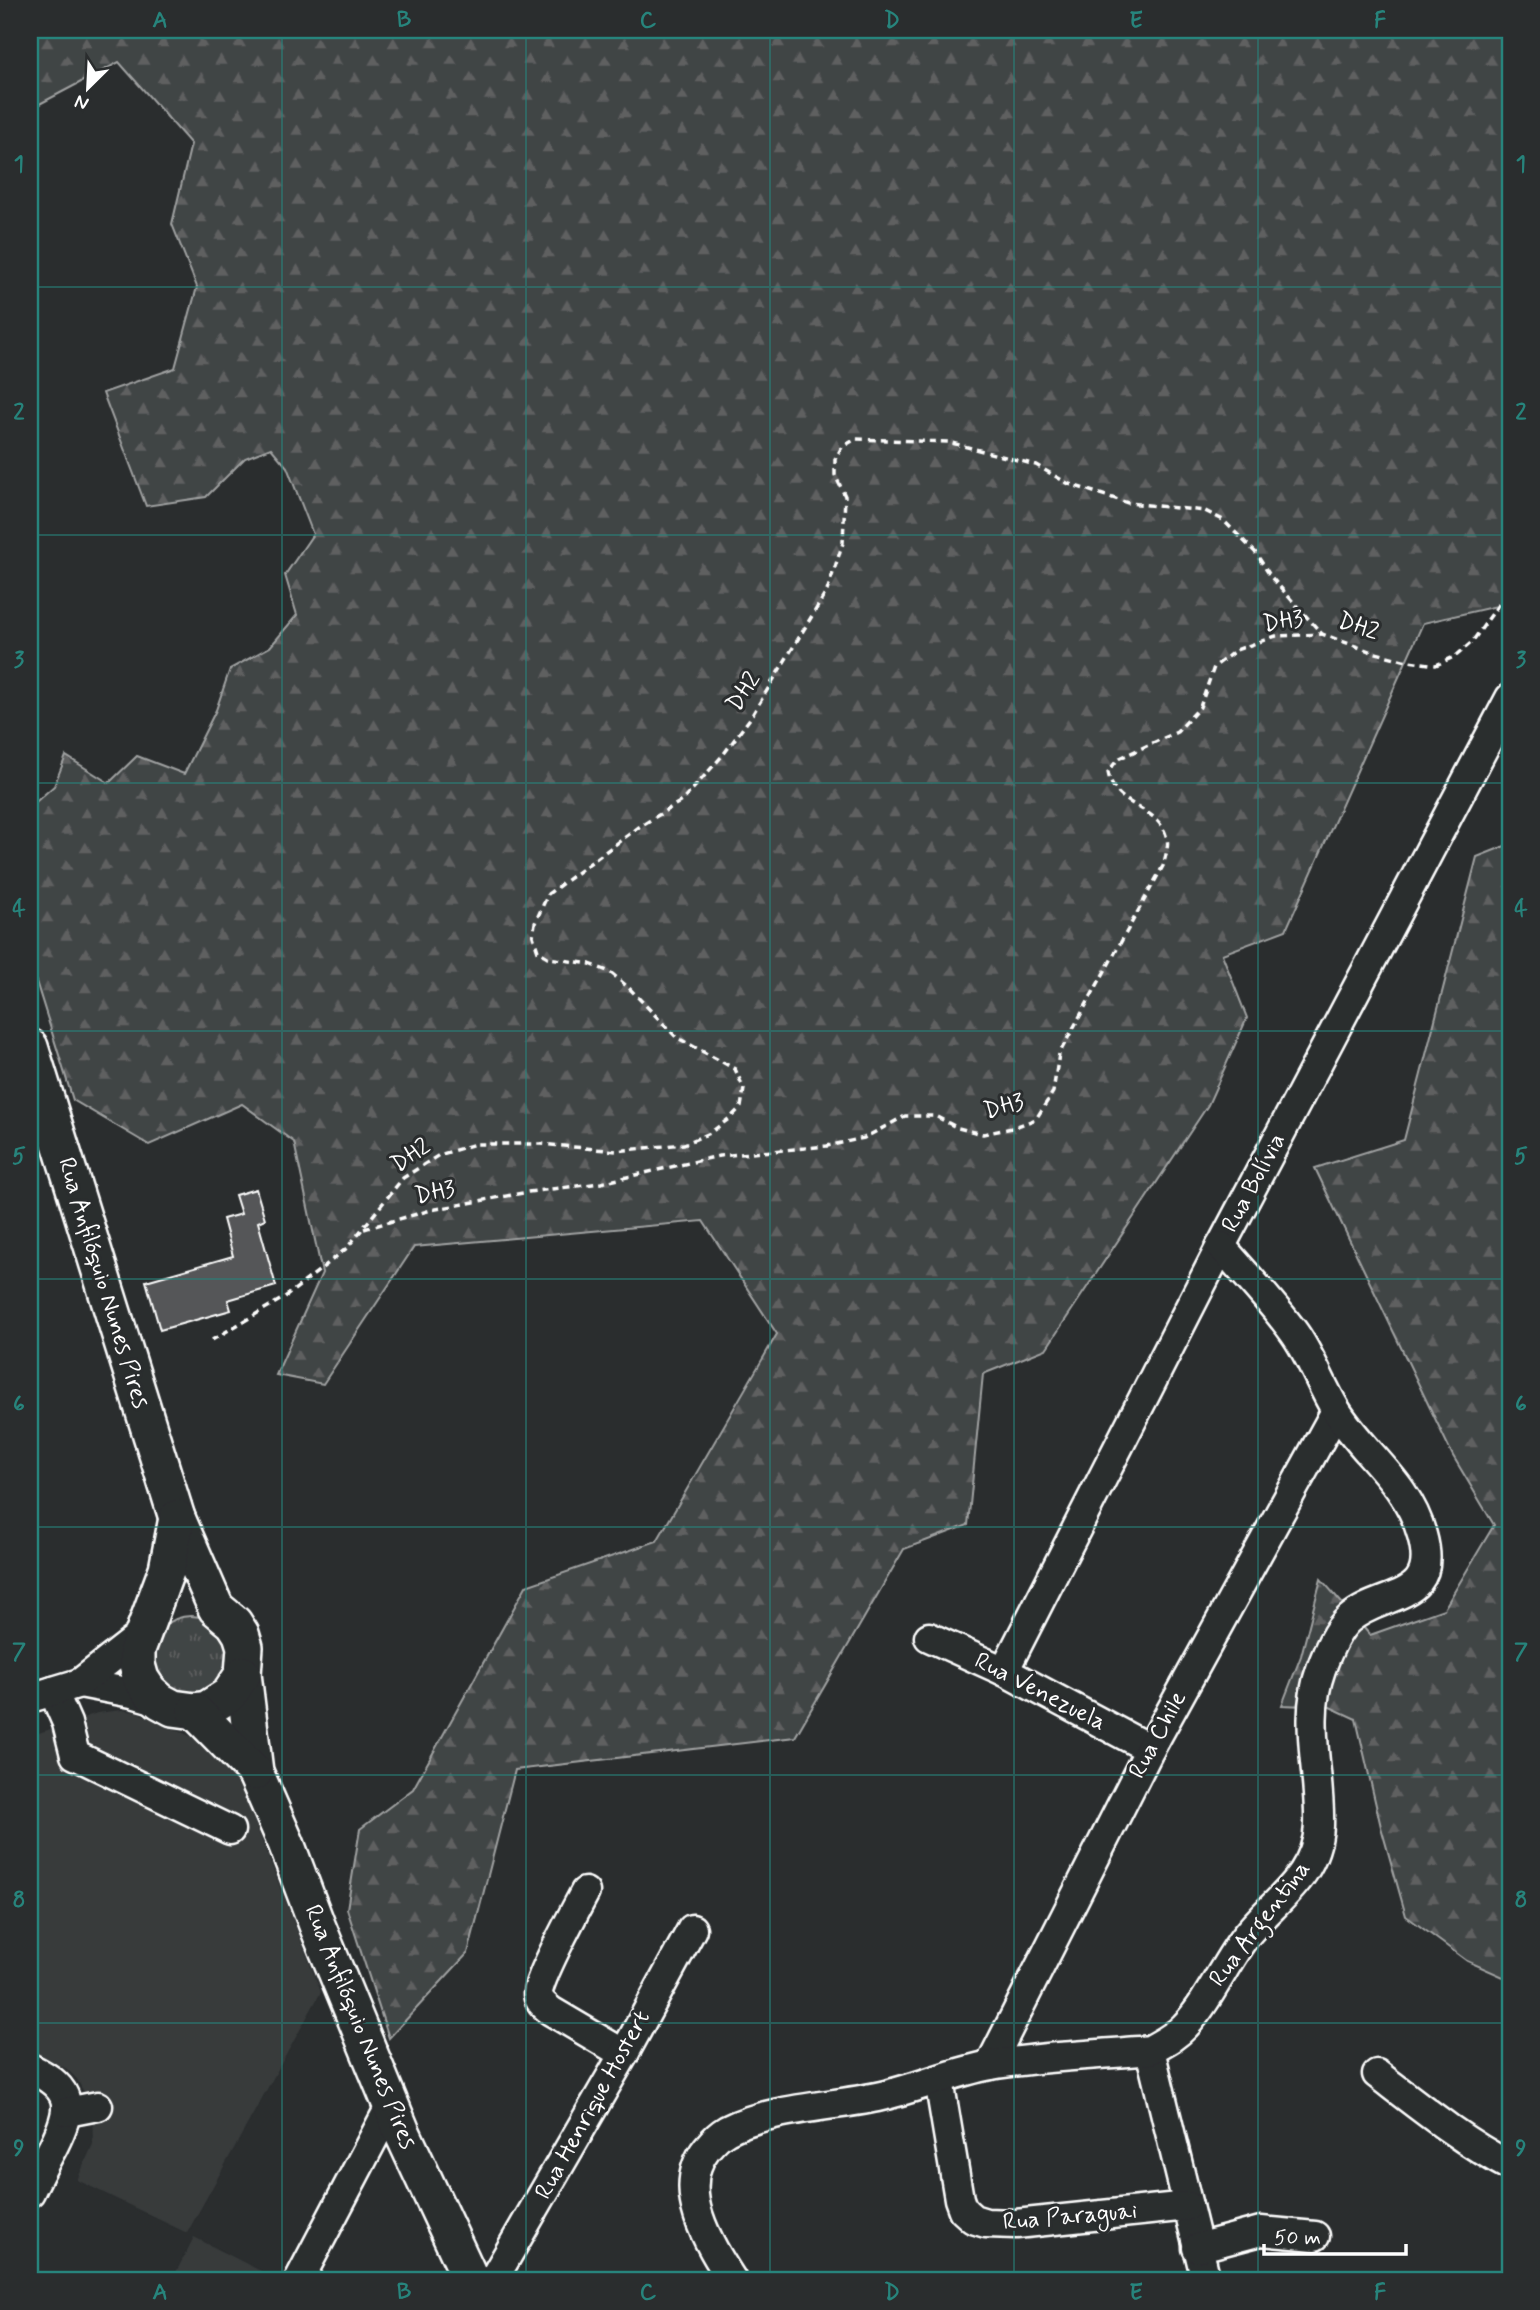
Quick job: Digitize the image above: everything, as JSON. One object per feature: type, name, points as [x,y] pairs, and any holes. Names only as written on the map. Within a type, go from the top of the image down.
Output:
[{"type":"main road","name":"Rua Anfilóquio Nunes Pires","points":[[30,1047],[177,1518],[216,1608],[234,1623],[241,1634],[245,1647],[243,1674],[255,1772],[391,2105],[471,2280]]},
{"type":"main road","name":"Rua Anfilóquio Nunes Pires","points":[[177,1518],[167,1569],[137,1650],[137,1665],[145,1685],[160,1701],[173,1707],[195,1711],[255,1772]]},
{"type":"main road","points":[[144,1630],[158,1614],[170,1606],[198,1603],[216,1608]]},
{"type":"main road","points":[[195,1711],[219,1703],[229,1695],[243,1674]]},
{"type":"street","name":"Rua Bolívia","points":[[1004,1671],[1221,1246],[1510,698]]},
{"type":"street","name":"Rua Argentina","points":[[732,2280],[708,2240],[696,2212],[693,2191],[696,2172],[705,2150],[724,2131],[755,2120],[879,2096],[989,2065],[1150,2050],[1185,2027],[1246,1936],[1295,1886],[1311,1858],[1319,1828],[1311,1726],[1314,1687],[1329,1650],[1349,1619],[1374,1605],[1408,1592],[1419,1582],[1426,1564],[1423,1536],[1398,1484],[1336,1411],[1294,1331],[1221,1246]]},
{"type":"street","name":"Rua Chile","points":[[989,2065],[1150,1749],[1336,1411]]},
{"type":"street","points":[[144,1630],[80,1683],[41,1694],[66,1723],[75,1755],[230,1830]]},
{"type":"street","name":"Rua Venezuela","points":[[929,1637],[1004,1671],[1150,1749]]},
{"type":"street","points":[[80,1683],[160,1701]]},
{"type":"street","points":[[585,1892],[545,1972],[538,1988],[538,1996],[542,2004],[551,2011],[624,2054]]},
{"type":"street","name":"Rua Henrique Hostert","points":[[493,2280],[624,2054],[692,1929]]},
{"type":"street","points":[[1150,2050],[1206,2280]]},
{"type":"street","points":[[30,2068],[57,2084],[64,2095],[67,2112],[64,2125],[30,2192]]},
{"type":"street","points":[[1377,2074],[1445,2127],[1510,2166]]},
{"type":"street","name":"Rua Paraguai","points":[[939,2080],[958,2199],[963,2210],[973,2218],[986,2223],[1016,2224],[1188,2206]]},
{"type":"street","points":[[299,2280],[391,2105]]},
{"type":"street","points":[[67,2112],[98,2106]]},
{"type":"street","points":[[1197,2248],[1261,2231],[1315,2236]]},
{"type":"path","name":"DH2","points":[[362,1230],[403,1178],[439,1155],[486,1143],[541,1144],[617,1151],[684,1144],[710,1133],[741,1107],[744,1089],[735,1069],[676,1037],[610,972],[590,964],[549,958],[538,951],[533,936],[535,923],[548,894],[639,827],[683,800],[723,755],[751,717],[827,591],[843,543],[845,496],[835,475],[835,459],[842,447],[856,439],[948,442],[1035,465],[1069,484],[1128,503],[1205,511],[1223,520],[1255,552],[1271,577],[1322,634],[1372,652],[1436,665],[1455,656],[1472,642],[1501,601],[1510,599]]},
{"type":"path","name":"DH3","points":[[362,1230],[431,1210],[528,1192],[601,1183],[719,1156],[827,1146],[863,1138],[905,1116],[936,1116],[958,1128],[983,1134],[1012,1128],[1036,1119],[1052,1091],[1059,1054],[1163,866],[1168,840],[1156,816],[1129,804],[1110,785],[1108,772],[1118,759],[1177,732],[1200,707],[1214,667],[1236,650],[1276,636],[1322,634]]},
{"type":"path","points":[[212,1340],[285,1297],[346,1248],[362,1230]]},
{"type":"shaded area","points":[[122,1710],[137,1712],[214,1747],[235,1771],[321,1992],[187,2233],[77,2180],[93,2144],[92,2108],[77,2079],[67,2069],[30,2050],[30,1736],[97,1713]]},
{"type":"shaded area","points":[[194,2237],[278,2280],[172,2280]]},
{"type":"green space","points":[[30,30],[1510,30],[1510,603],[1423,623],[1286,930],[1222,954],[1247,1018],[1208,1105],[1046,1349],[983,1374],[968,1525],[904,1549],[795,1737],[515,1770],[468,1953],[389,2038],[347,1909],[360,1829],[413,1789],[526,1586],[657,1541],[777,1334],[703,1221],[414,1247],[323,1384],[276,1375],[322,1273],[294,1142],[242,1104],[149,1145],[73,1100],[30,962],[30,807],[54,786],[66,756],[109,783],[137,756],[184,774],[216,710],[230,669],[270,647],[297,615],[285,575],[313,534],[287,467],[271,448],[245,458],[206,497],[146,506],[103,393],[175,368],[197,287],[172,224],[191,144],[119,62],[30,109]]},
{"type":"green space","points":[[1510,844],[1510,1980],[1467,1961],[1406,1916],[1381,1827],[1356,1719],[1330,1707],[1282,1705],[1301,1656],[1321,1579],[1370,1635],[1444,1609],[1494,1525],[1453,1456],[1315,1168],[1404,1140],[1477,857]]},
{"type":"green space","points":[[191,1616],[206,1619],[219,1627],[227,1640],[230,1655],[227,1670],[219,1683],[206,1691],[191,1694],[176,1691],[163,1683],[155,1670],[152,1655],[155,1640],[163,1627],[176,1619]]},
{"type":"building","points":[[256,1189],[265,1219],[258,1222],[276,1286],[228,1300],[231,1310],[160,1330],[146,1281],[233,1256],[223,1219],[241,1214],[235,1195]]}]
